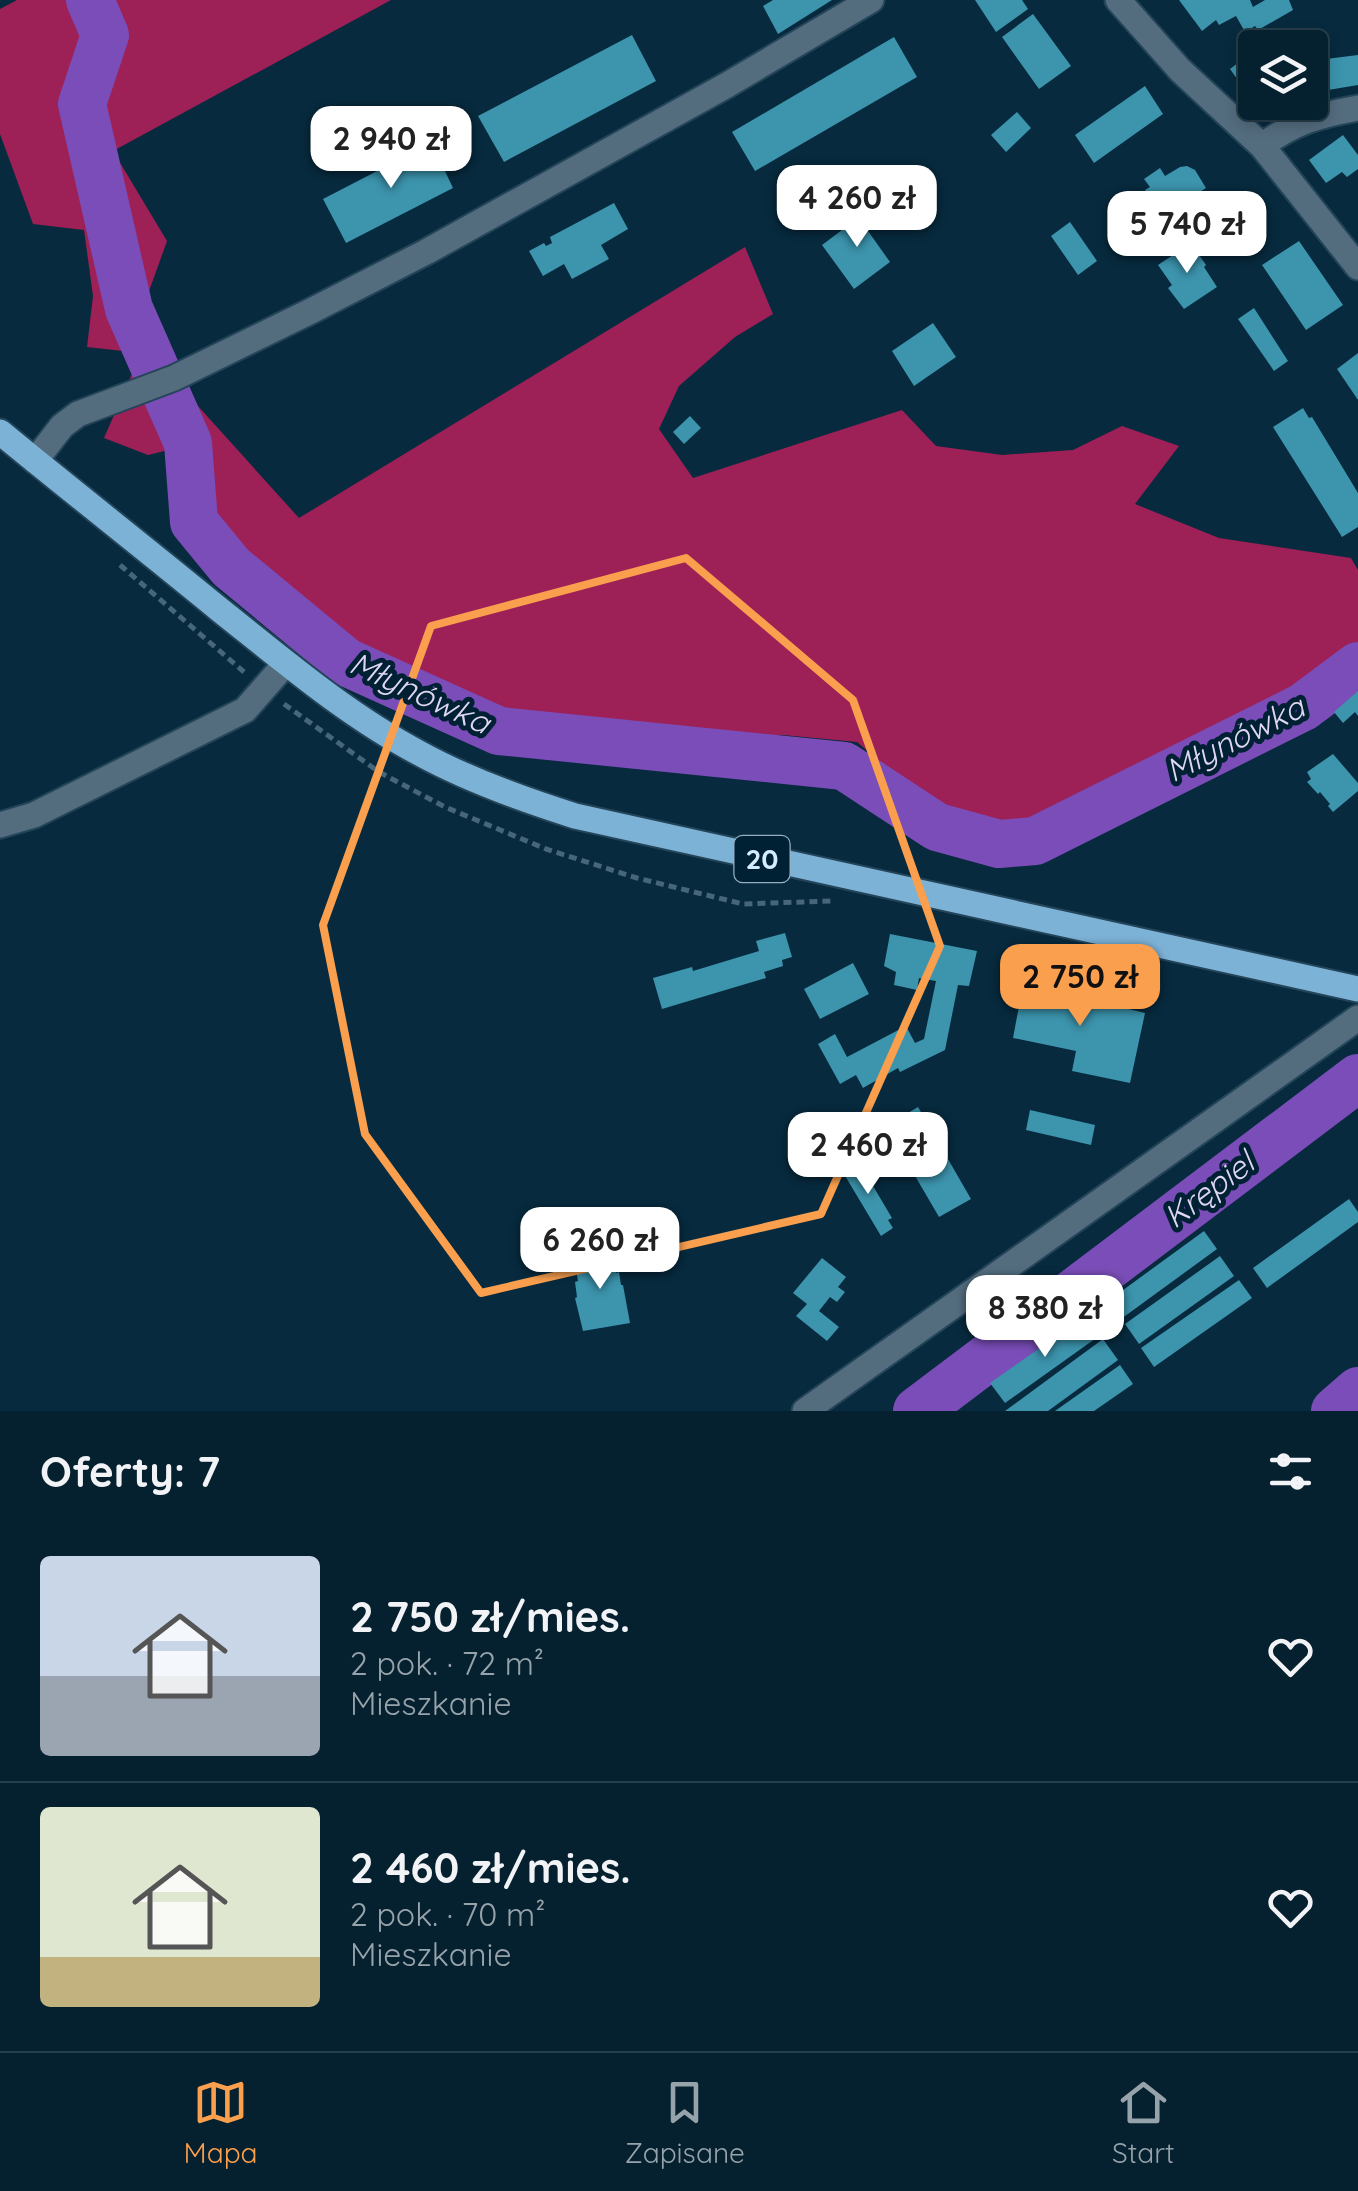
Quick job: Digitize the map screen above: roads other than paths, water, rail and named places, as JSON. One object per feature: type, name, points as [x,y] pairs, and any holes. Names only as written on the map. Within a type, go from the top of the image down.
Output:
[{"type":"main road","name":"20","points":[[0,432],[362,719],[414,751],[519,798],[574,816],[1358,988]]},
{"type":"street","points":[[35,461],[62,426],[78,414],[174,378],[312,311],[728,85],[871,0]]},
{"type":"street","points":[[1118,0],[1180,70],[1262,146],[1358,266]]},
{"type":"street","points":[[1262,146],[1288,127],[1358,108]]},
{"type":"street","points":[[0,825],[34,815],[245,710],[286,662]]},
{"type":"street","points":[[805,1411],[1358,1018]]},
{"type":"waterway","name":"Młynówka","points":[[90,0],[105,35],[82,104],[129,309],[188,443],[194,522],[231,567],[346,662],[499,731],[844,766],[937,827],[999,844],[1035,841],[1303,707],[1358,666]]},
{"type":"waterway","name":"Krępiel","points":[[917,1411],[1358,1078]]},
{"type":"waterway","name":"Krępiel","points":[[1335,1411],[1358,1391]]}]
